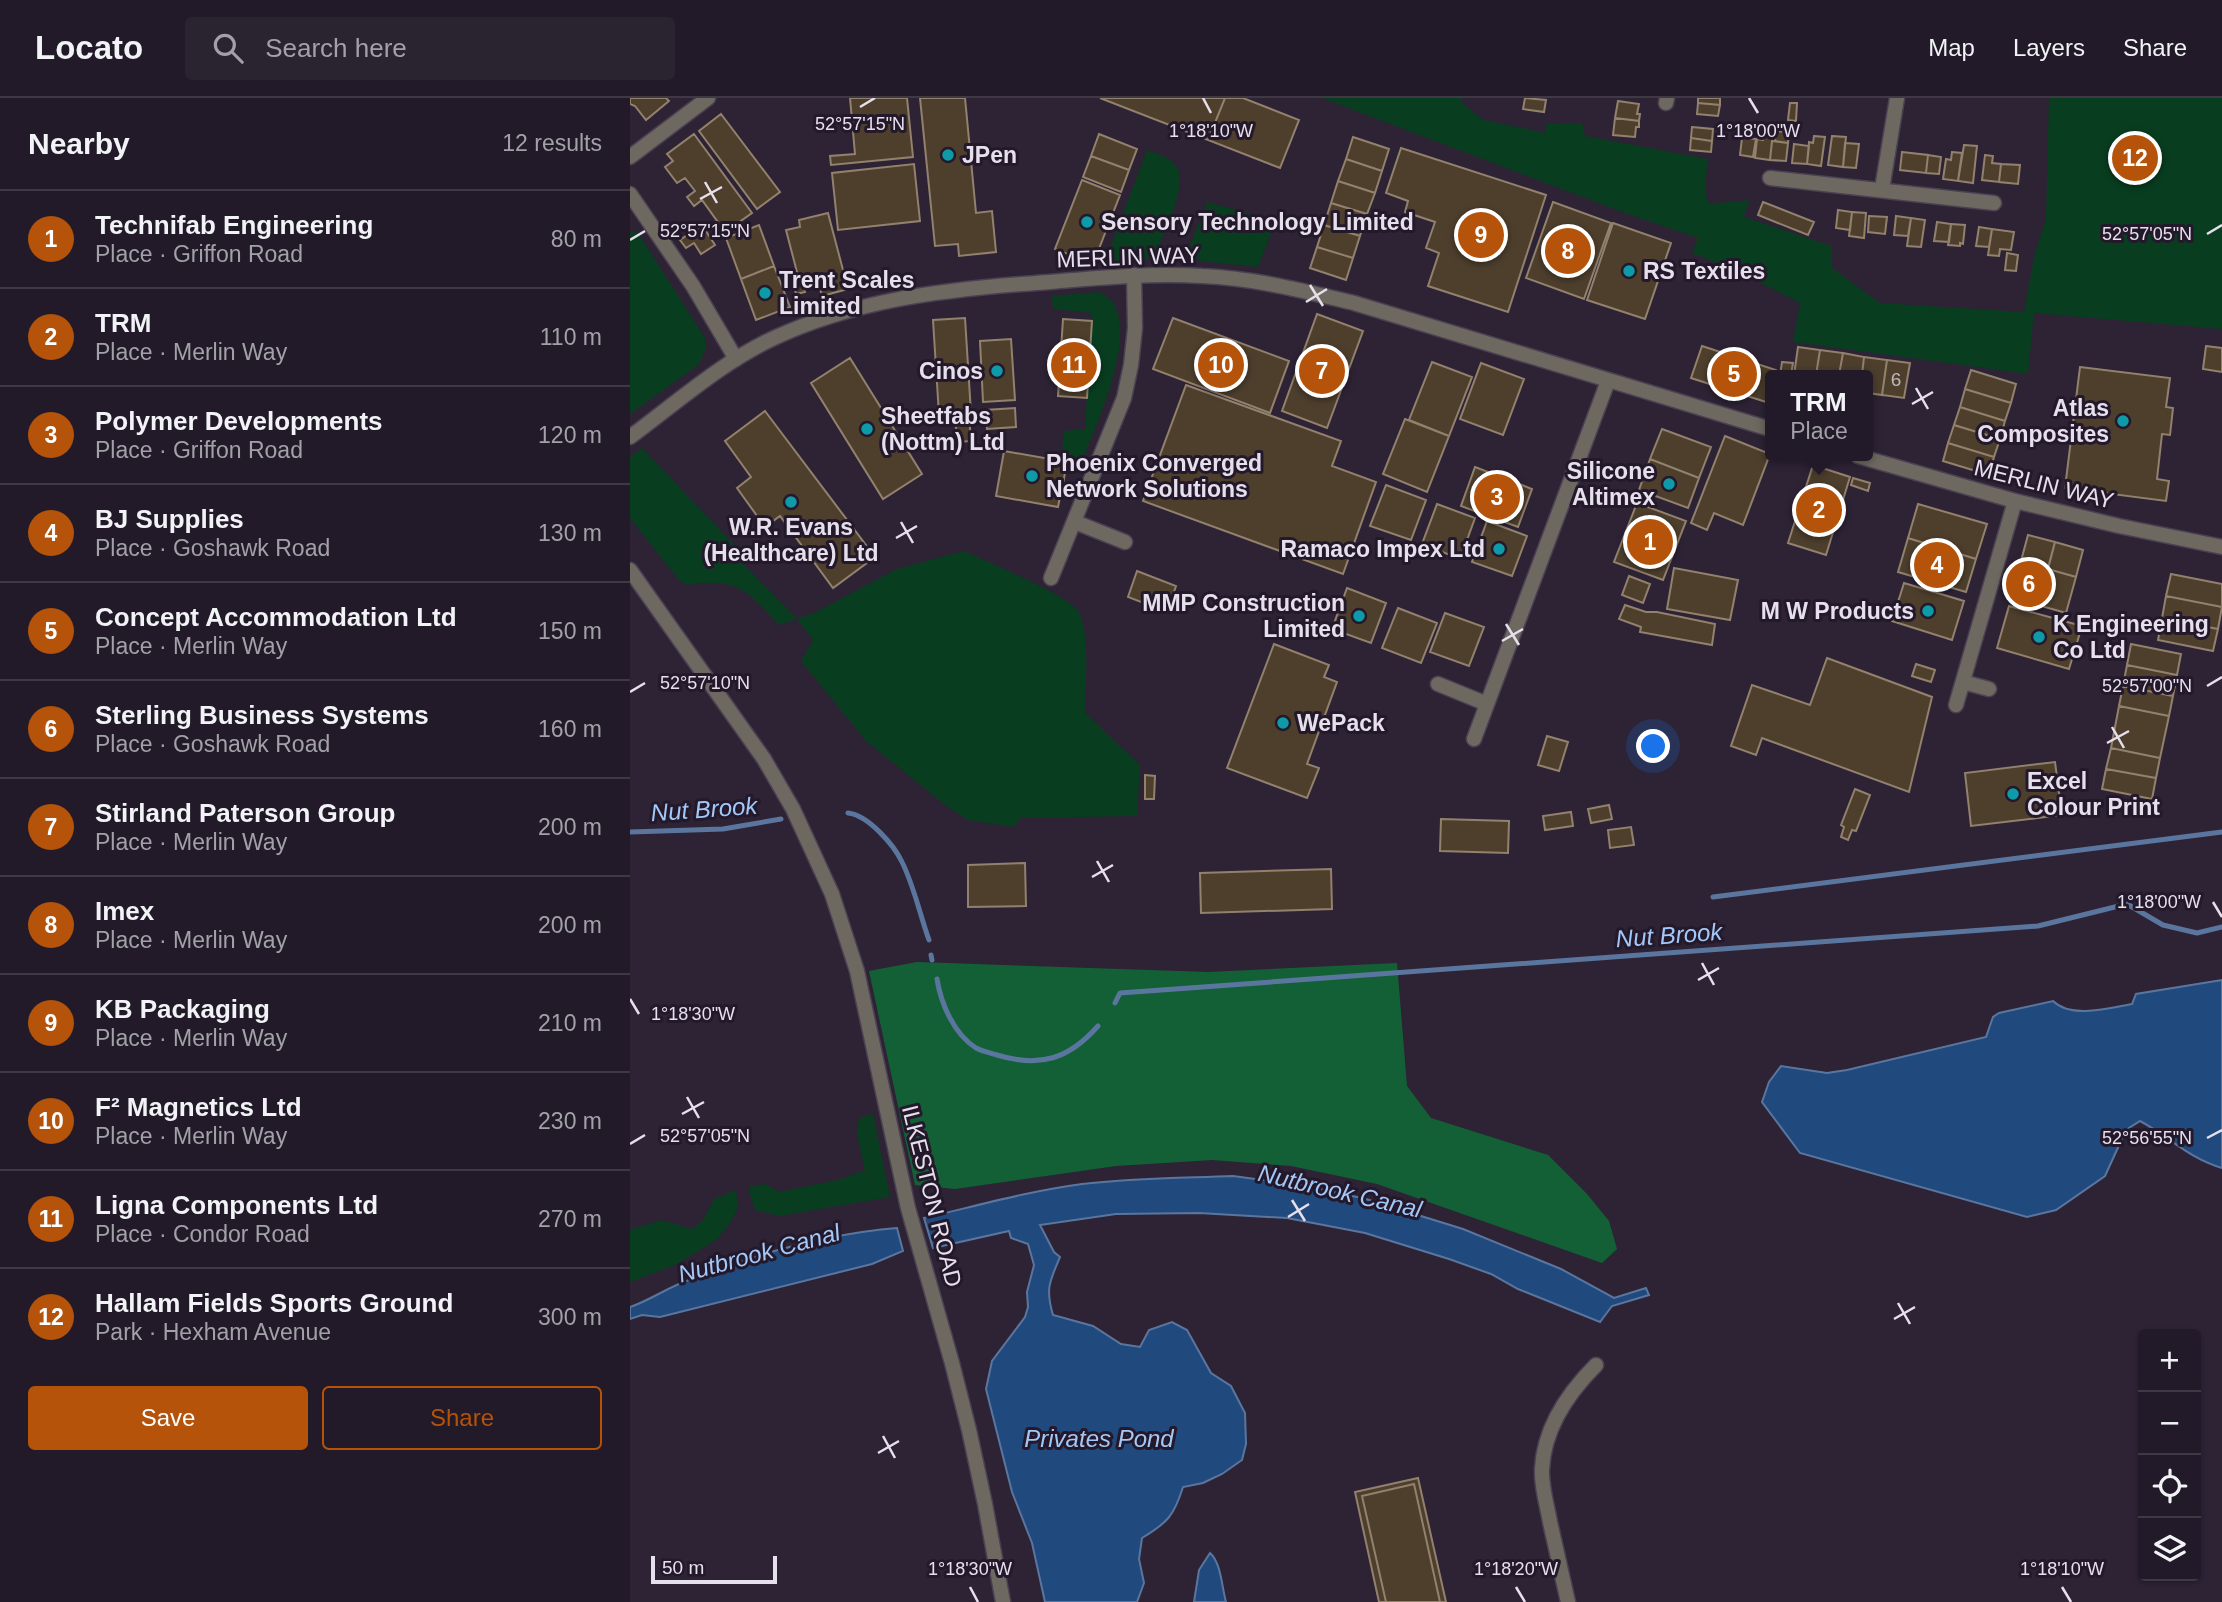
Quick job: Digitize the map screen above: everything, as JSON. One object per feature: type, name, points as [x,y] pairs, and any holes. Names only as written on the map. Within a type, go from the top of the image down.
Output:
[{"type":"street","points":[[630,157],[708,98]]},
{"type":"street","points":[[1882,189],[1897,98]]},
{"type":"street","points":[[1770,178],[1994,203]]},
{"type":"street","points":[[630,194],[693,286],[736,359]]},
{"type":"street","points":[[1051,578],[1124,398],[1135,328],[1134,275]]},
{"type":"street","name":"MERLIN WAY","points":[[630,437],[736,359],[794,329],[860,306],[952,290],[1134,275],[1204,275],[1285,286],[1354,303],[1765,428]]},
{"type":"street","points":[[1474,739],[1608,381]]},
{"type":"street","name":"MERLIN WAY","points":[[1873,460],[2015,502],[2222,547]]},
{"type":"street","points":[[1956,705],[2015,502]]},
{"type":"street","points":[[1075,522],[1125,542]]},
{"type":"street","name":"ILKESTON ROAD","points":[[630,570],[750,738],[793,809],[832,894],[857,971],[908,1208],[969,1430],[1003,1602]]},
{"type":"street","points":[[1963,682],[1989,689]]},
{"type":"street","points":[[1438,684],[1487,704]]},
{"type":"street","points":[[1568,1602],[1545,1497],[1542,1471],[1544,1452],[1553,1422],[1580,1380],[1595,1365]]},
{"type":"green space","points":[[1322,98],[1463,98],[1461,102],[1483,120],[1546,133],[1546,124],[1582,123],[1585,136],[1708,159],[1705,186],[1708,204],[1749,200],[1744,217],[1832,246],[1832,268],[1880,303],[2024,312],[2035,253],[2046,219],[2049,98],[2222,98],[2222,329],[2034,313],[2028,374],[1793,342],[1800,303],[1735,270],[1692,253],[1698,238]]},
{"type":"green space","points":[[1147,150],[1170,160],[1179,174],[1177,198],[1168,225],[1153,256],[1141,261],[1105,262]]},
{"type":"green space","points":[[1207,202],[1276,221],[1258,267],[1202,261],[1193,255],[1190,245]]},
{"type":"green space","points":[[636,230],[705,338],[705,351],[698,365],[630,414],[630,234]]},
{"type":"green space","points":[[1098,292],[1113,303],[1120,322],[1119,346],[1106,400],[1080,465],[1061,461],[1064,431],[1085,429],[1092,313],[1053,309],[1052,296]]},
{"type":"green space","points":[[642,448],[745,556],[742,563],[797,619],[779,625],[759,603],[740,589],[718,583],[687,585],[679,580],[630,518],[630,457]]},
{"type":"green space","points":[[964,551],[1059,596],[1078,611],[1085,632],[1085,713],[1140,765],[1137,816],[1020,818],[1014,827],[968,820],[945,805],[866,741],[801,661],[813,640],[797,619],[816,612],[897,569]]},
{"type":"green space","points":[[917,962],[1208,972],[1397,963],[1407,1086],[1431,1118],[1548,1155],[1587,1194],[1609,1221],[1617,1249],[1602,1263],[1377,1184],[1291,1166],[1212,1160],[1116,1166],[955,1189],[915,1185],[869,971]]},
{"type":"green space","points":[[873,1114],[890,1197],[779,1216],[755,1210],[748,1187],[766,1184],[779,1192],[838,1180],[865,1170],[857,1134],[859,1118]]},
{"type":"green space","points":[[736,1190],[738,1208],[716,1240],[677,1264],[630,1282],[630,1230],[661,1220],[692,1229],[703,1220],[714,1199]]},
{"type":"water","points":[[2222,980],[2222,1168],[2189,1153],[2140,1121],[2126,1130],[2105,1176],[2056,1210],[2027,1217],[1800,1153],[1762,1102],[1769,1082],[1781,1066],[1827,1073],[1847,1070],[1986,1037],[1993,1017],[1999,1013],[2053,1001],[2070,1010],[2102,1010],[2132,1004],[2136,994]]},
{"type":"water","name":"Privates Pond","points":[[1233,1176],[1307,1186],[1366,1199],[1463,1229],[1561,1269],[1614,1298],[1646,1288],[1649,1295],[1612,1306],[1600,1322],[1518,1289],[1491,1274],[1449,1259],[1365,1233],[1287,1218],[1199,1213],[1116,1214],[1040,1225],[1054,1252],[1060,1257],[1050,1285],[1049,1298],[1053,1315],[1093,1326],[1121,1344],[1140,1347],[1149,1330],[1172,1322],[1187,1330],[1211,1373],[1231,1386],[1245,1413],[1246,1444],[1242,1460],[1222,1474],[1203,1483],[1183,1487],[1168,1518],[1142,1538],[1139,1559],[1144,1583],[1137,1602],[1045,1602],[1032,1543],[1012,1492],[986,1389],[992,1361],[1025,1317],[1028,1307],[1027,1292],[1034,1265],[1028,1244],[1011,1238],[1009,1231],[933,1248],[924,1218],[1082,1184]]},
{"type":"water","points":[[897,1228],[903,1251],[872,1264],[660,1317],[642,1315],[630,1319],[630,1307],[681,1283],[739,1262],[817,1240]]},
{"type":"water","points":[[1210,1553],[1219,1569],[1226,1602],[1194,1602],[1199,1570]]},
{"type":"building","points":[[630,98],[666,98],[669,101],[646,120],[635,106],[630,104]]},
{"type":"building","points":[[850,98],[907,98],[913,157],[831,165],[830,156],[855,154]]},
{"type":"building","name":"JPen","points":[[920,98],[965,98],[976,213],[992,211],[996,252],[959,256],[958,244],[935,246]]},
{"type":"building","points":[[1100,98],[1225,98],[1208,140]]},
{"type":"building","points":[[1225,98],[1243,98],[1299,120],[1280,168],[1208,140]]},
{"type":"building","points":[[1525,98],[1546,100],[1544,112],[1523,109]]},
{"type":"building","points":[[1698,98],[1720,98],[1720,105],[1698,103]]},
{"type":"building","points":[[1618,101],[1639,104],[1639,121],[1615,118]]},
{"type":"building","points":[[1698,103],[1720,105],[1718,116],[1697,114]]},
{"type":"building","points":[[1790,103],[1797,103],[1796,121],[1788,120]]},
{"type":"building","points":[[721,114],[780,192],[757,209],[699,131]]},
{"type":"building","points":[[1615,118],[1639,121],[1635,137],[1613,135]]},
{"type":"building","points":[[1692,127],[1713,129],[1712,141],[1691,138]]},
{"type":"building","points":[[1764,131],[1773,132],[1770,160],[1755,158],[1757,139],[1763,140]]},
{"type":"building","points":[[1776,131],[1789,132],[1788,143],[1775,141]]},
{"type":"building","points":[[694,134],[752,213],[725,232],[702,200],[694,206],[687,197],[695,191],[685,178],[677,183],[665,167],[673,161],[667,154]]},
{"type":"building","points":[[1099,134],[1137,149],[1129,170],[1091,156]]},
{"type":"building","points":[[1814,136],[1825,137],[1821,166],[1807,164],[1809,142],[1813,143]]},
{"type":"building","points":[[1832,136],[1846,137],[1843,167],[1828,165]]},
{"type":"building","points":[[1353,137],[1389,149],[1382,171],[1346,159]]},
{"type":"building","points":[[1691,138],[1712,141],[1711,152],[1690,150]]},
{"type":"building","points":[[1742,138],[1756,139],[1753,157],[1740,155]]},
{"type":"building","points":[[1772,141],[1788,143],[1786,161],[1770,160]]},
{"type":"building","points":[[1845,143],[1859,144],[1856,168],[1843,167]]},
{"type":"building","points":[[1794,144],[1809,146],[1807,164],[1792,163]]},
{"type":"building","points":[[1964,145],[1977,146],[1973,183],[1958,181]]},
{"type":"building","points":[[1401,148],[1546,195],[1508,312],[1428,286],[1439,253],[1426,248],[1435,222],[1405,212],[1408,201],[1386,193]]},
{"type":"building","points":[[1902,152],[1928,155],[1926,173],[1900,170]]},
{"type":"building","points":[[1952,152],[1962,153],[1958,181],[1943,179],[1946,159],[1951,160]]},
{"type":"building","points":[[1928,155],[1941,157],[1939,174],[1926,173]]},
{"type":"building","points":[[1985,155],[1993,156],[1992,163],[2001,164],[1999,182],[1982,180]]},
{"type":"building","points":[[1091,156],[1129,170],[1121,192],[1083,177]]},
{"type":"building","points":[[1346,159],[1382,171],[1375,193],[1338,181]]},
{"type":"building","points":[[914,164],[920,221],[838,230],[832,173]]},
{"type":"building","points":[[2001,164],[2020,165],[2018,184],[1999,182]]},
{"type":"building","name":"Sensory Technology Limited","points":[[1082,180],[1120,195],[1093,264],[1055,249]]},
{"type":"building","points":[[1338,181],[1375,193],[1367,214],[1331,203]]},
{"type":"building","points":[[1553,202],[1611,223],[1584,299],[1526,278]]},
{"type":"building","points":[[1763,202],[1814,222],[1808,235],[1758,215]]},
{"type":"building","points":[[1331,203],[1367,214],[1360,236],[1324,225]]},
{"type":"building","points":[[1838,210],[1852,212],[1850,230],[1836,228]]},
{"type":"building","points":[[1852,212],[1866,213],[1864,238],[1849,236]]},
{"type":"building","points":[[828,213],[848,289],[822,296],[817,278],[802,282],[805,292],[796,294],[792,278],[798,276],[786,230],[800,227],[799,220]]},
{"type":"building","points":[[1869,216],[1887,217],[1885,234],[1868,232]]},
{"type":"building","points":[[1896,216],[1911,218],[1908,236],[1894,235]]},
{"type":"building","points":[[1911,218],[1925,220],[1921,247],[1907,246]]},
{"type":"building","points":[[1937,222],[1951,224],[1949,242],[1934,241]]},
{"type":"building","name":"RS Textiles","points":[[1613,223],[1671,243],[1645,319],[1587,300]]},
{"type":"building","points":[[1951,224],[1965,225],[1963,244],[1960,243],[1960,246],[1948,245]]},
{"type":"building","points":[[702,225],[715,245],[701,254],[694,243],[686,248],[680,240]]},
{"type":"building","points":[[759,225],[774,266],[741,279],[726,238]]},
{"type":"building","points":[[1324,225],[1360,236],[1353,258],[1317,247]]},
{"type":"building","points":[[1979,227],[1992,229],[1989,247],[1976,246]]},
{"type":"building","points":[[1992,229],[2014,232],[2011,250],[2000,249],[1999,256],[1988,255]]},
{"type":"building","points":[[1317,247],[1353,258],[1346,280],[1310,268]]},
{"type":"building","points":[[2007,253],[2018,255],[2016,271],[2005,270]]},
{"type":"building","name":"Trent Scales Limited","points":[[774,266],[790,307],[756,320],[741,279]]},
{"type":"building","points":[[1317,314],[1363,331],[1327,428],[1282,411]]},
{"type":"building","points":[[965,318],[971,413],[939,415],[933,320]]},
{"type":"building","points":[[1173,318],[1289,361],[1270,413],[1153,369]]},
{"type":"building","points":[[1063,319],[1092,321],[1087,398],[1058,396]]},
{"type":"building","name":"Cinos","points":[[1011,339],[1015,400],[983,402],[980,341]]},
{"type":"building","points":[[1702,346],[1776,370],[1765,370],[1765,402],[1691,378]]},
{"type":"building","points":[[2206,346],[2222,348],[2222,372],[2203,369]]},
{"type":"building","points":[[1798,347],[1820,350],[1817,370],[1795,370]]},
{"type":"building","points":[[1820,350],[1843,353],[1840,370],[1817,370]]},
{"type":"building","points":[[1843,353],[1864,357],[1863,370],[1840,370]]},
{"type":"building","points":[[1864,357],[1887,360],[1882,395],[1873,394],[1873,370],[1863,370]]},
{"type":"building","name":"Sheetfabs (Nottm) Ltd","points":[[850,358],[922,474],[883,499],[811,383]]},
{"type":"building","points":[[1887,360],[1910,363],[1904,398],[1882,395]]},
{"type":"building","points":[[1432,362],[1472,377],[1449,436],[1409,420]]},
{"type":"building","points":[[1782,362],[1793,363],[1792,370],[1781,370]]},
{"type":"building","points":[[1481,363],[1524,379],[1503,435],[1460,419]]},
{"type":"building","name":"Atlas Composites","points":[[2080,367],[2170,378],[2166,407],[2173,408],[2170,435],[2162,434],[2157,479],[2169,481],[2166,501],[2065,488]]},
{"type":"building","points":[[1971,370],[2016,384],[2011,403],[1965,389]]},
{"type":"building","points":[[1186,385],[1341,441],[1332,466],[1376,482],[1343,574],[1143,501]]},
{"type":"building","points":[[1965,389],[2011,403],[2005,421],[1960,407]]},
{"type":"building","points":[[1960,407],[2005,421],[2000,439],[1954,425]]},
{"type":"building","points":[[1015,408],[1016,427],[987,429],[985,410]]},
{"type":"building","name":"W.R. Evans (Healthcare) Ltd","points":[[765,411],[875,557],[833,588],[780,516],[765,527],[737,488],[751,477],[725,441]]},
{"type":"building","points":[[969,416],[971,441],[957,442],[955,417]]},
{"type":"building","points":[[1405,419],[1449,436],[1427,492],[1383,474]]},
{"type":"building","points":[[1954,425],[2000,439],[1994,457],[1948,443]]},
{"type":"building","points":[[1662,429],[1711,447],[1699,478],[1650,459]]},
{"type":"building","points":[[1725,436],[1765,452],[1765,461],[1767,461],[1743,525],[1714,513],[1707,530],[1691,523]]},
{"type":"building","points":[[1948,443],[1994,457],[1989,475],[1943,461]]},
{"type":"building","name":"Phoenix Converged Network Solutions","points":[[1004,451],[1067,462],[1062,489],[1066,490],[1065,497],[1060,497],[1058,507],[996,496]]},
{"type":"building","name":"Silicone Altimex","points":[[1650,459],[1699,478],[1688,508],[1639,490]]},
{"type":"building","points":[[1813,465],[1850,477],[1826,555],[1788,543]]},
{"type":"building","points":[[1475,467],[1532,489],[1518,527],[1461,506]]},
{"type":"building","points":[[1853,478],[1870,483],[1868,491],[1851,485]]},
{"type":"building","points":[[1386,485],[1426,500],[1411,540],[1370,526]]},
{"type":"building","points":[[1637,503],[1686,521],[1663,580],[1614,562]]},
{"type":"building","points":[[1437,504],[1475,518],[1460,559],[1422,544]]},
{"type":"building","points":[[1918,504],[1987,524],[1976,559],[1908,538]]},
{"type":"building","name":"Ramaco Impex Ltd","points":[[1487,521],[1527,536],[1512,576],[1472,562]]},
{"type":"building","points":[[2028,535],[2055,542],[2038,605],[2011,598]]},
{"type":"building","points":[[1908,538],[1976,559],[1966,592],[1898,572]]},
{"type":"building","points":[[2055,542],[2083,550],[2076,577],[2048,569]]},
{"type":"building","points":[[1674,568],[1738,580],[1730,620],[1667,609]]},
{"type":"building","points":[[2048,569],[2076,577],[2066,613],[2038,605]]},
{"type":"building","points":[[1137,571],[1176,586],[1167,612],[1128,597]]},
{"type":"building","points":[[2171,574],[2222,584],[2222,607],[2166,596]]},
{"type":"building","points":[[1629,576],[1650,584],[1643,603],[1622,595]]},
{"type":"building","name":"M W Products","points":[[1904,583],[1964,601],[1952,640],[1892,621]]},
{"type":"building","name":"MMP Construction Limited","points":[[1347,588],[1386,603],[1371,643],[1332,629]]},
{"type":"building","points":[[2166,596],[2222,607],[2218,629],[2162,618]]},
{"type":"building","points":[[1625,605],[1646,612],[1715,624],[1712,645],[1640,632],[1641,627],[1619,619]]},
{"type":"building","name":"K Engineering Co Ltd","points":[[2009,606],[2082,626],[2069,669],[1997,648]]},
{"type":"building","points":[[1398,608],[1437,623],[1421,663],[1382,648]]},
{"type":"building","points":[[1445,613],[1484,627],[1469,666],[1430,652]]},
{"type":"building","points":[[2162,618],[2218,629],[2213,651],[2158,640]]},
{"type":"building","name":"WePack","points":[[1274,644],[1329,665],[1324,677],[1337,682],[1307,764],[1319,768],[1307,798],[1227,768]]},
{"type":"building","points":[[2131,644],[2181,654],[2177,675],[2127,665]]},
{"type":"building","points":[[1827,658],[1932,697],[1909,792],[1762,738],[1756,755],[1731,746],[1752,685],[1810,705]]},
{"type":"building","points":[[1916,664],[1935,670],[1931,682],[1912,676]]},
{"type":"building","points":[[2127,665],[2177,675],[2173,696],[2123,686]]},
{"type":"building","points":[[2123,686],[2173,696],[2169,716],[2119,706]]},
{"type":"building","points":[[2119,706],[2169,716],[2160,758],[2111,748]]},
{"type":"building","points":[[1547,736],[1568,742],[1559,771],[1538,765]]},
{"type":"building","points":[[2111,748],[2160,758],[2156,778],[2106,769]]},
{"type":"building","name":"Excel Colour Print","points":[[2055,762],[2062,815],[1971,826],[1965,773]]},
{"type":"building","points":[[2106,769],[2156,778],[2152,799],[2102,789]]},
{"type":"building","points":[[1145,775],[1155,776],[1154,799],[1145,799]]},
{"type":"building","points":[[1855,789],[1870,795],[1856,831],[1852,830],[1848,840],[1841,837],[1844,827],[1841,825]]},
{"type":"building","points":[[1609,805],[1612,819],[1591,823],[1588,809]]},
{"type":"building","points":[[1571,812],[1573,826],[1545,830],[1543,816]]},
{"type":"building","points":[[1441,819],[1509,821],[1508,853],[1440,851]]},
{"type":"building","points":[[1631,827],[1634,845],[1610,848],[1608,830]]},
{"type":"building","points":[[1025,863],[1026,906],[968,907],[968,865]]},
{"type":"building","points":[[1331,869],[1332,909],[1201,913],[1200,873]]},
{"type":"building","points":[[1418,1478],[1446,1602],[1440,1602],[1414,1484],[1362,1496],[1386,1602],[1379,1602],[1355,1492]]},
{"type":"building","points":[[1414,1484],[1440,1602],[1386,1602],[1362,1496]]},
{"type":"waterway","name":"Nut Brook","points":[[848,813],[872,825],[898,855],[910,881],[929,940]]},
{"type":"waterway","name":"Nut Brook","points":[[630,832],[723,829],[781,819]]},
{"type":"waterway","points":[[1713,897],[2222,832]]},
{"type":"waterway","name":"Nut Brook","points":[[1115,1003],[1120,993],[2038,926],[2127,904],[2163,925],[2197,933],[2222,927]]},
{"type":"waterway","name":"Nut Brook","points":[[931,955],[932,960]]},
{"type":"waterway","name":"Nut Brook","points":[[937,979],[945,1008],[955,1027],[968,1042],[989,1053],[1027,1061],[1053,1058],[1076,1046],[1098,1026]]},
{"type":"place","name":"JPen","points":[[948,155]]},
{"type":"place","name":"Hallam Fields Sports Ground","points":[[2135,158]]},
{"type":"place","name":"Sensory Technology Limited","points":[[1087,222]]},
{"type":"place","name":"KB Packaging","points":[[1481,235]]},
{"type":"place","name":"Imex","points":[[1568,251]]},
{"type":"place","name":"RS Textiles","points":[[1629,271]]},
{"type":"place","name":"Trent Scales Limited","points":[[765,293]]},
{"type":"place","name":"Ligna Components Ltd","points":[[1074,365]]},
{"type":"place","name":"F² Magnetics Ltd","points":[[1221,365]]},
{"type":"place","name":"Cinos","points":[[997,371]]},
{"type":"place","name":"Stirland Paterson Group","points":[[1322,371]]},
{"type":"place","name":"Concept Accommodation Ltd","points":[[1734,374]]},
{"type":"place","name":"Atlas Composites","points":[[2123,421]]},
{"type":"place","name":"Sheetfabs (Nottm) Ltd","points":[[867,429]]},
{"type":"place","name":"Phoenix Converged Network Solutions","points":[[1032,476]]},
{"type":"place","name":"Silicone Altimex","points":[[1669,484]]},
{"type":"place","name":"Polymer Developments","points":[[1497,497]]},
{"type":"place","name":"W.R. Evans (Healthcare) Ltd","points":[[791,502]]},
{"type":"place","name":"TRM","points":[[1819,510]]},
{"type":"place","name":"Technifab Engineering","points":[[1650,542]]},
{"type":"place","name":"Ramaco Impex Ltd","points":[[1499,549]]},
{"type":"place","name":"BJ Supplies","points":[[1937,565]]},
{"type":"place","name":"Sterling Business Systems","points":[[2029,584]]},
{"type":"place","name":"M W Products","points":[[1928,611]]},
{"type":"place","name":"MMP Construction Limited","points":[[1359,616]]},
{"type":"place","name":"K Engineering Co Ltd","points":[[2039,637]]},
{"type":"place","name":"WePack","points":[[1283,723]]},
{"type":"place","name":"Excel Colour Print","points":[[2013,794]]},
{"type":"water label","name":"Nutbrook Canal","points":[[1340,1191]]},
{"type":"water label","name":"Nutbrook Canal","points":[[759,1253]]}]
